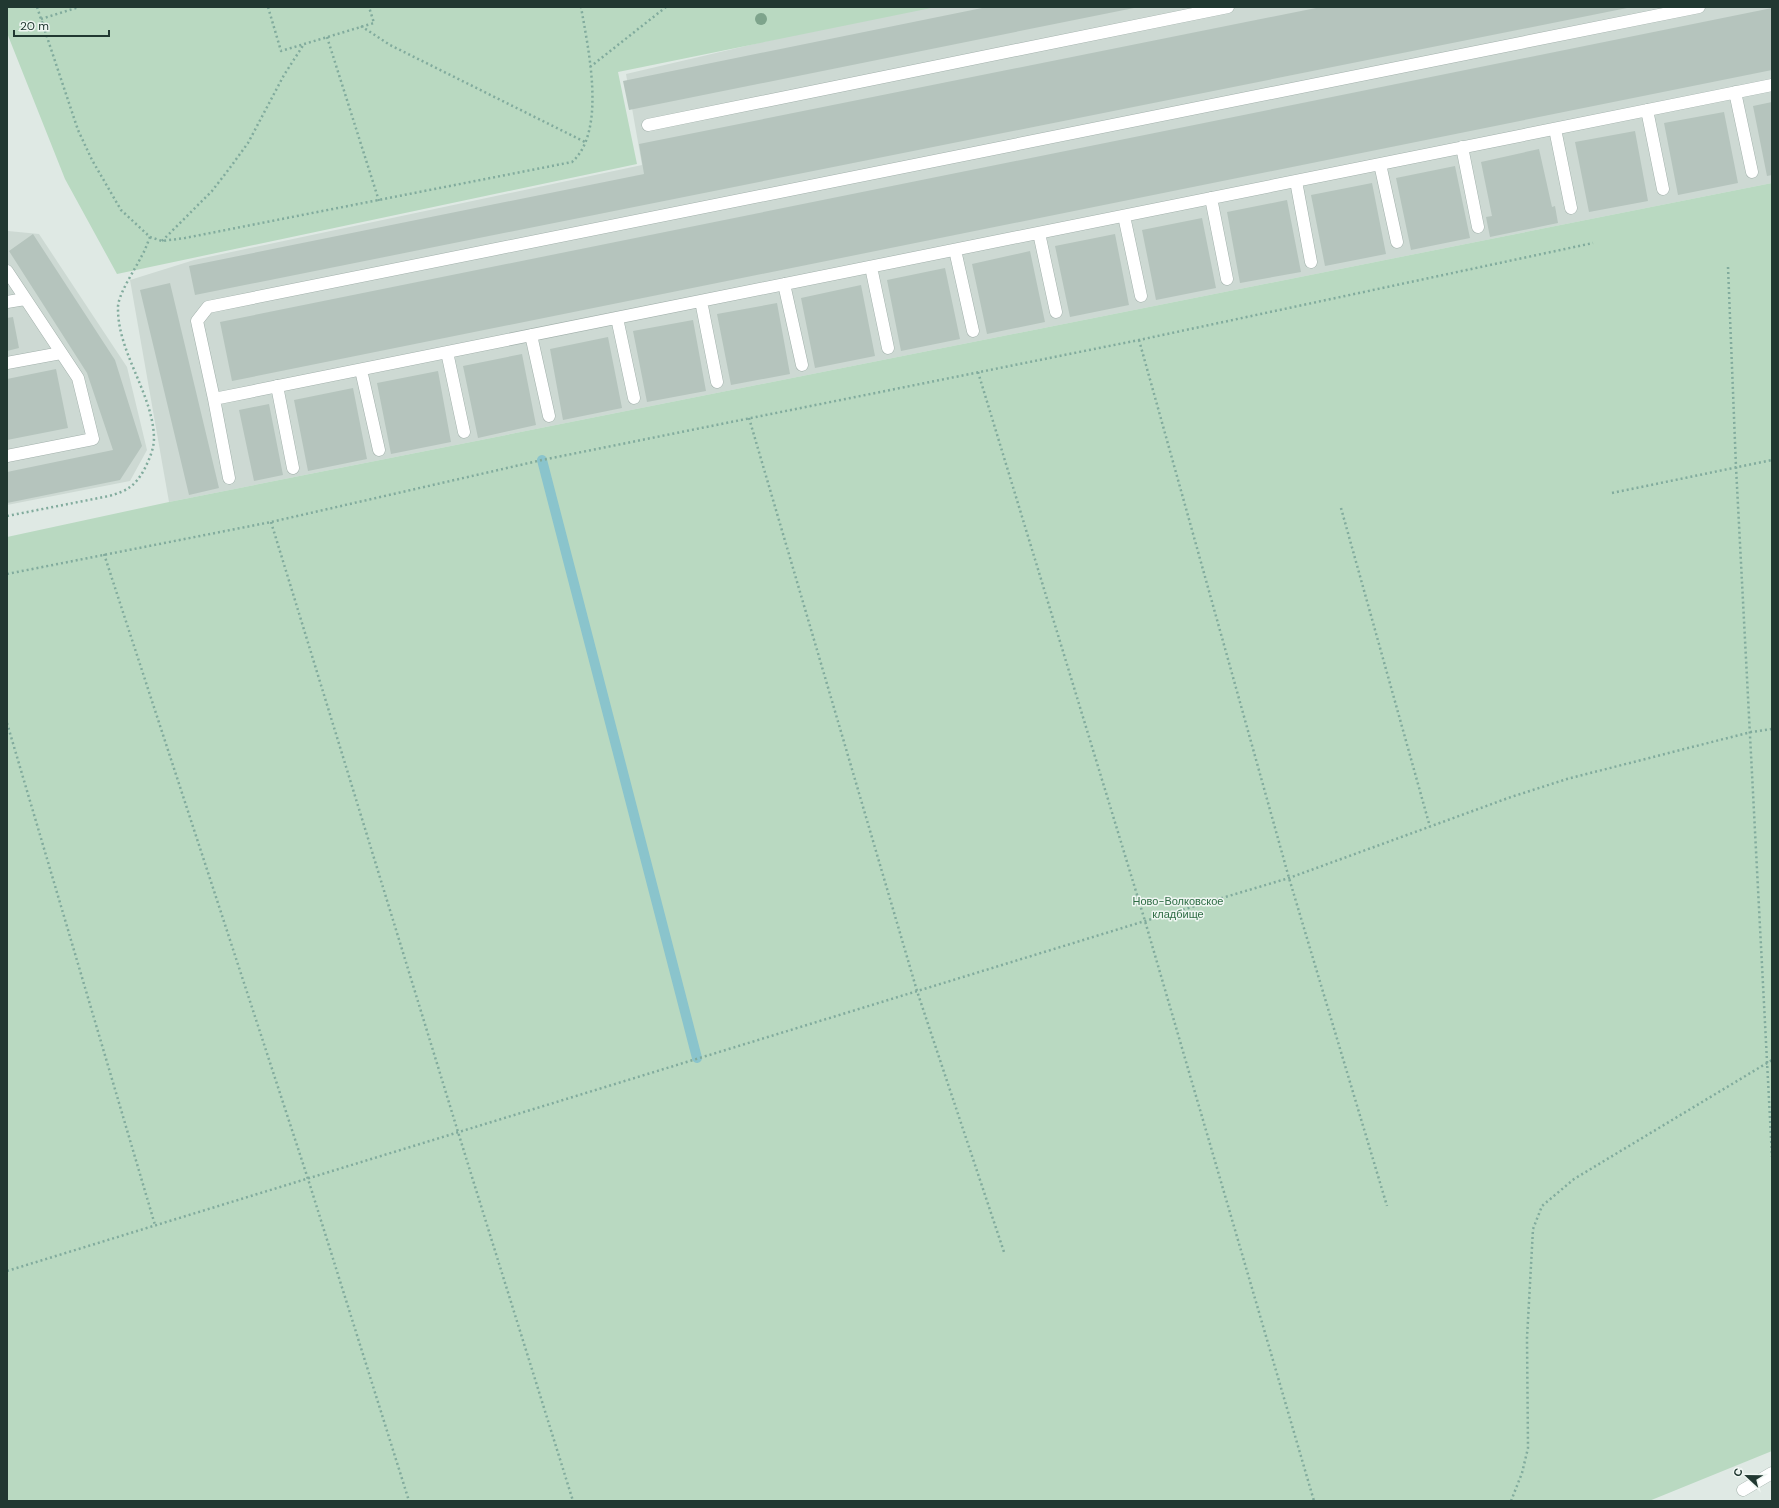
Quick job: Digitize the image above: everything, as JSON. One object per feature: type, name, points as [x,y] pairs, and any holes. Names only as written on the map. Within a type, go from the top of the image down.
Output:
[{"type":"lane","points":[[648,125],[1228,7]]},
{"type":"lane","points":[[229,478],[197,321],[208,307],[1699,7]]},
{"type":"lane","points":[[214,399],[1772,85]]},
{"type":"lane","points":[[1735,92],[1752,172]]},
{"type":"lane","points":[[1647,110],[1663,189]]},
{"type":"lane","points":[[1555,129],[1571,208]]},
{"type":"lane","points":[[1462,147],[1478,228]]},
{"type":"lane","points":[[1380,164],[1397,242]]},
{"type":"lane","points":[[1296,181],[1311,262]]},
{"type":"lane","points":[[1211,198],[1227,279]]},
{"type":"lane","points":[[1124,216],[1141,296]]},
{"type":"lane","points":[[1039,233],[1056,312]]},
{"type":"lane","points":[[955,250],[973,331]]},
{"type":"lane","points":[[871,267],[888,348]]},
{"type":"lane","points":[[7,270],[24,299],[78,378],[93,438],[7,456]]},
{"type":"lane","points":[[784,284],[802,365]]},
{"type":"lane","points":[[7,302],[24,299]]},
{"type":"lane","points":[[701,301],[717,382]]},
{"type":"lane","points":[[617,318],[634,398]]},
{"type":"lane","points":[[531,335],[549,416]]},
{"type":"lane","points":[[447,352],[464,432]]},
{"type":"lane","points":[[7,363],[61,353]]},
{"type":"lane","points":[[361,370],[379,450]]},
{"type":"lane","points":[[278,386],[293,468]]},
{"type":"lane","points":[[1743,1490],[1772,1473]]},
{"type":"path","points":[[37,7],[67,100],[78,130],[92,160],[121,210],[150,237],[162,241],[185,238],[572,162],[580,155],[592,120],[590,67],[581,7]]},
{"type":"path","points":[[41,19],[79,7]]},
{"type":"path","points":[[268,7],[281,51],[374,23],[369,7]]},
{"type":"path","points":[[590,67],[666,7]]},
{"type":"path","points":[[361,26],[390,45],[585,142]]},
{"type":"path","points":[[327,37],[379,200]]},
{"type":"path","points":[[162,241],[212,191],[248,143],[284,76],[304,44]]},
{"type":"path","points":[[7,516],[125,492],[138,480],[152,454],[154,438],[150,413],[122,336],[118,308],[127,282],[150,237]]},
{"type":"path","points":[[7,574],[271,522],[542,460],[1139,340],[1593,243]]},
{"type":"path","points":[[1728,266],[1736,468],[1751,732],[1772,1157]]},
{"type":"path","points":[[1139,340],[1289,878],[1387,1206]]},
{"type":"path","points":[[978,372],[1145,920],[1314,1501]]},
{"type":"path","points":[[749,418],[917,991],[1004,1252]]},
{"type":"path","points":[[1612,493],[1772,460]]},
{"type":"path","points":[[1342,508],[1430,827]]},
{"type":"path","points":[[271,522],[573,1501]]},
{"type":"path","points":[[104,554],[308,1179],[409,1501]]},
{"type":"path","points":[[7,723],[155,1225]]},
{"type":"path","points":[[7,1271],[1145,920],[1289,878],[1567,779],[1751,732],[1772,729]]},
{"type":"path","points":[[1511,1501],[1522,1473],[1528,1448],[1527,1338],[1533,1229],[1542,1206],[1574,1179],[1772,1060]]},
{"type":"shaded area","points":[[912,7],[1772,7],[1772,183],[169,502],[130,280],[194,260],[642,165],[626,74]]},
{"type":"shaded area","points":[[7,228],[8,231],[39,234],[127,367],[147,450],[130,481],[7,505]]},
{"type":"green space","points":[[7,7],[936,7],[618,72],[637,164],[117,274],[65,179],[7,33]]},
{"type":"green space","name":"Ново-Волковское кладбище","points":[[1772,183],[1772,1451],[1649,1501],[7,1501],[7,537],[169,502]]},
{"type":"building","points":[[987,7],[1134,8],[629,110],[623,81]]},
{"type":"building","points":[[1321,7],[1627,8],[195,295],[189,266],[644,174],[639,144]]},
{"type":"building","points":[[1772,8],[1772,70],[232,381],[220,322]]},
{"type":"building","points":[[1772,102],[1772,175],[1767,176],[1753,106]]},
{"type":"building","points":[[1724,112],[1738,183],[1678,195],[1664,123]]},
{"type":"building","points":[[1635,131],[1648,201],[1589,212],[1575,142]]},
{"type":"building","points":[[1539,149],[1552,207],[1555,206],[1558,223],[1490,237],[1486,217],[1492,216],[1481,162]]},
{"type":"building","points":[[1455,166],[1470,238],[1411,250],[1396,178]]},
{"type":"building","points":[[1372,183],[1386,254],[1325,266],[1311,195]]},
{"type":"building","points":[[1287,200],[1301,272],[1240,283],[1227,212]]},
{"type":"building","points":[[1202,218],[1216,288],[1156,300],[1142,230]]},
{"type":"building","points":[[33,234],[115,360],[142,446],[120,480],[7,503],[7,472],[113,450],[87,373],[9,251]]},
{"type":"building","points":[[1115,234],[1129,305],[1070,317],[1055,246]]},
{"type":"building","points":[[1030,251],[1045,322],[987,334],[972,264]]},
{"type":"building","points":[[945,268],[960,339],[901,351],[887,280]]},
{"type":"building","points":[[170,283],[219,488],[189,495],[140,290]]},
{"type":"building","points":[[861,285],[875,356],[815,368],[801,298]]},
{"type":"building","points":[[777,303],[790,374],[731,385],[717,314]]},
{"type":"building","points":[[13,317],[19,348],[7,351],[7,318]]},
{"type":"building","points":[[693,320],[706,391],[647,402],[633,331]]},
{"type":"building","points":[[608,337],[622,408],[563,420],[550,349]]},
{"type":"building","points":[[522,354],[536,425],[478,438],[463,366]]},
{"type":"building","points":[[56,369],[68,428],[7,440],[7,379]]},
{"type":"building","points":[[438,371],[451,442],[391,454],[377,383]]},
{"type":"building","points":[[353,388],[367,459],[308,471],[294,400]]},
{"type":"building","points":[[269,404],[283,475],[254,481],[239,410]]},
{"type":"waterway","points":[[542,460],[697,1058]]}]
